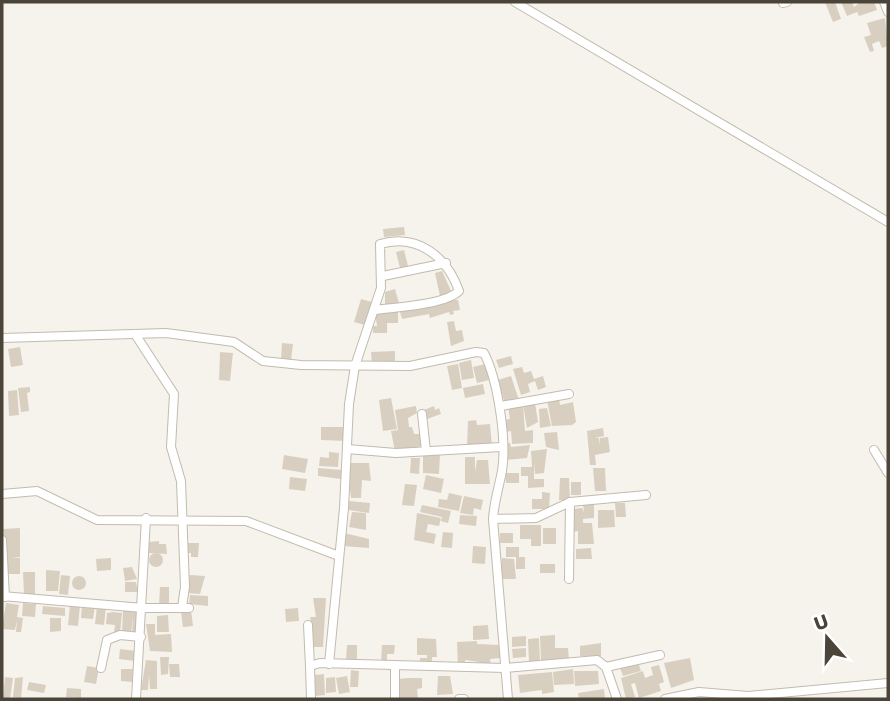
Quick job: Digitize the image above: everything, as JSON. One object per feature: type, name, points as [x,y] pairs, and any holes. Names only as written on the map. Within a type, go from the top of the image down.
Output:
[{"type":"street","points":[[515,2],[888,222]]},
{"type":"street","points":[[884,2],[888,12]]},
{"type":"street","points":[[329,664],[355,366],[383,276],[379,246],[386,242],[415,244],[436,253],[446,263],[458,293],[415,305],[374,310]]},
{"type":"street","points":[[383,276],[446,263]]},
{"type":"street","points":[[2,338],[166,333],[234,342],[263,361],[355,366],[410,366],[480,352],[486,355],[500,406],[502,470],[495,495],[493,519],[508,699]]},
{"type":"street","points":[[2,540],[4,596],[144,608],[186,607],[181,481],[171,447],[174,390],[135,334]]},
{"type":"street","points":[[500,406],[569,394]]},
{"type":"street","points":[[422,414],[426,451]]},
{"type":"street","points":[[347,449],[377,453],[501,447]]},
{"type":"street","points":[[874,450],[888,473]]},
{"type":"street","points":[[2,494],[37,491],[97,520],[146,518],[246,521],[339,556]]},
{"type":"street","points":[[493,519],[539,517],[570,502],[646,495]]},
{"type":"street","points":[[569,579],[570,502]]},
{"type":"street","points":[[136,699],[144,608],[146,518]]},
{"type":"street","points":[[308,625],[311,699]]},
{"type":"street","points":[[101,668],[107,640],[120,635],[141,637]]},
{"type":"street","points":[[606,667],[660,656]]},
{"type":"street","points":[[310,666],[329,664],[505,668],[597,660],[606,667],[617,699]]},
{"type":"street","points":[[395,667],[395,699]]},
{"type":"street","points":[[666,699],[699,692],[748,696],[888,683]]},
{"type":"building","points":[[825,2],[835,2],[841,19],[833,22]]},
{"type":"building","points":[[841,2],[852,2],[854,7],[861,2],[874,2],[877,10],[859,16],[857,12],[847,16]]},
{"type":"building","points":[[885,18],[888,46],[882,48],[879,41],[872,44],[874,51],[870,52],[864,37],[871,35],[867,23]]},
{"type":"building","points":[[404,227],[405,235],[384,237],[383,229]]},
{"type":"building","points":[[404,250],[408,266],[400,268],[396,252]]},
{"type":"building","points":[[442,271],[452,293],[440,296],[435,273]]},
{"type":"building","points":[[395,289],[399,303],[385,307],[385,292]]},
{"type":"building","points":[[361,299],[372,302],[365,325],[354,322]]},
{"type":"building","points":[[458,300],[460,310],[453,311],[454,314],[450,315],[449,312],[430,318],[429,314],[402,319],[400,312]]},
{"type":"building","points":[[375,312],[398,312],[398,323],[387,323],[387,333],[373,333],[373,326],[377,326]]},
{"type":"building","points":[[454,321],[456,331],[462,330],[464,341],[451,346],[447,322]]},
{"type":"building","points":[[282,343],[293,344],[291,360],[281,359]]},
{"type":"building","points":[[20,347],[23,365],[11,367],[8,349]]},
{"type":"building","points":[[395,351],[395,363],[372,364],[371,352]]},
{"type":"building","points":[[220,352],[233,353],[230,381],[219,380]]},
{"type":"building","points":[[511,356],[513,364],[499,368],[496,360]]},
{"type":"building","points":[[471,360],[474,378],[462,380],[459,363]]},
{"type":"building","points":[[458,364],[462,388],[452,390],[447,366]]},
{"type":"building","points":[[485,364],[489,380],[477,383],[473,367]]},
{"type":"building","points":[[522,367],[524,373],[531,371],[534,379],[543,376],[546,387],[538,390],[535,381],[528,384],[530,392],[521,395],[513,369]]},
{"type":"building","points":[[511,376],[519,400],[505,404],[498,380]]},
{"type":"building","points":[[483,384],[485,394],[465,398],[463,388]]},
{"type":"building","points":[[30,387],[30,392],[27,393],[29,411],[21,412],[18,388]]},
{"type":"building","points":[[17,390],[19,415],[9,416],[8,391]]},
{"type":"building","points":[[391,398],[397,429],[383,431],[379,400]]},
{"type":"building","points":[[559,398],[560,405],[573,402],[576,422],[572,425],[552,426],[547,400]]},
{"type":"building","points":[[535,403],[538,422],[527,428],[523,405]]},
{"type":"building","points":[[523,405],[525,431],[533,430],[533,443],[512,444],[511,431],[504,432],[503,420],[510,419],[508,407]]},
{"type":"building","points":[[416,406],[417,413],[408,418],[409,427],[412,427],[414,434],[423,434],[425,445],[395,452],[391,431],[398,430],[395,410]]},
{"type":"building","points":[[434,406],[435,410],[439,408],[441,414],[427,419],[424,410]]},
{"type":"building","points":[[547,408],[551,426],[540,428],[539,409]]},
{"type":"building","points":[[476,420],[477,425],[490,424],[492,446],[467,448],[468,421]]},
{"type":"building","points":[[321,427],[346,427],[345,441],[321,440]]},
{"type":"building","points":[[603,428],[604,436],[595,438],[599,438],[600,445],[600,438],[608,437],[610,452],[595,455],[596,465],[590,465],[587,431]]},
{"type":"building","points":[[557,432],[559,450],[546,447],[544,433]]},
{"type":"building","points":[[510,443],[511,447],[530,445],[527,458],[506,460],[504,444]]},
{"type":"building","points":[[547,449],[544,473],[535,474],[534,463],[534,479],[544,479],[544,487],[528,488],[528,476],[521,476],[521,467],[532,467],[531,451]]},
{"type":"building","points":[[329,452],[339,453],[338,467],[319,466],[320,457],[329,458]]},
{"type":"building","points":[[284,455],[308,459],[305,473],[282,469]]},
{"type":"building","points":[[423,455],[440,455],[439,474],[423,473]]},
{"type":"building","points":[[465,457],[475,457],[475,472],[477,460],[488,460],[490,484],[465,484]]},
{"type":"building","points":[[411,458],[420,458],[419,474],[410,473]]},
{"type":"building","points":[[347,463],[369,463],[371,481],[362,480],[361,498],[351,498]]},
{"type":"building","points":[[318,468],[342,470],[341,479],[318,476]]},
{"type":"building","points":[[593,468],[605,468],[606,491],[595,491]]},
{"type":"building","points":[[505,473],[519,473],[519,483],[506,483]]},
{"type":"building","points":[[426,475],[444,479],[441,493],[423,489]]},
{"type":"building","points":[[290,477],[307,479],[305,491],[289,489]]},
{"type":"building","points":[[560,478],[569,478],[570,500],[559,500]]},
{"type":"building","points":[[571,482],[581,482],[581,495],[571,495]]},
{"type":"building","points":[[405,484],[417,485],[414,506],[402,505]]},
{"type":"building","points":[[542,492],[550,493],[549,509],[532,509],[532,499],[542,499]]},
{"type":"building","points":[[449,493],[462,496],[459,511],[438,507],[439,499],[447,500]]},
{"type":"building","points":[[464,496],[483,500],[481,510],[474,508],[473,515],[460,513]]},
{"type":"building","points":[[349,501],[370,503],[369,513],[349,510]]},
{"type":"building","points":[[594,503],[594,518],[583,519],[583,523],[592,523],[594,544],[578,544],[578,531],[573,532],[572,509],[582,508],[584,512],[583,504]]},
{"type":"building","points":[[615,503],[625,503],[626,517],[616,517]]},
{"type":"building","points":[[422,505],[451,511],[448,523],[441,521],[442,517],[420,512]]},
{"type":"building","points":[[598,510],[614,510],[615,527],[598,528]]},
{"type":"building","points":[[352,512],[366,513],[366,530],[349,527]]},
{"type":"building","points":[[417,513],[441,518],[439,526],[428,524],[426,532],[436,534],[434,544],[414,540]]},
{"type":"building","points":[[460,515],[477,516],[476,526],[459,524]]},
{"type":"building","points":[[520,525],[541,525],[541,546],[531,546],[531,539],[520,539]]},
{"type":"building","points":[[20,528],[20,557],[12,557],[20,558],[20,574],[6,574],[3,529]]},
{"type":"building","points":[[543,528],[556,528],[556,544],[543,544]]},
{"type":"building","points":[[443,532],[453,533],[452,548],[441,547]]},
{"type":"building","points":[[344,533],[369,539],[369,548],[343,546]]},
{"type":"building","points":[[500,533],[513,533],[513,543],[500,543]]},
{"type":"building","points":[[159,541],[159,544],[166,544],[167,554],[149,553],[148,542]]},
{"type":"building","points":[[188,543],[199,543],[198,557],[191,557],[191,553],[187,553]]},
{"type":"building","points":[[473,546],[486,547],[485,564],[472,563]]},
{"type":"building","points":[[506,547],[519,547],[519,557],[525,557],[525,569],[516,569],[516,557],[506,557]]},
{"type":"building","points":[[591,548],[592,559],[576,559],[576,549]]},
{"type":"building","points":[[156,553],[161,555],[161,565],[156,567],[151,565],[149,560],[151,555]]},
{"type":"building","points":[[111,558],[111,570],[97,571],[96,559]]},
{"type":"building","points":[[502,558],[514,559],[516,579],[501,579]]},
{"type":"building","points":[[540,564],[555,564],[555,573],[540,573]]},
{"type":"building","points":[[132,567],[137,579],[125,581],[123,568]]},
{"type":"building","points":[[46,570],[60,571],[58,591],[46,591]]},
{"type":"building","points":[[23,572],[35,572],[35,594],[24,594]]},
{"type":"building","points":[[61,575],[70,576],[68,595],[59,594]]},
{"type":"building","points":[[190,575],[205,576],[200,594],[186,593]]},
{"type":"building","points":[[79,576],[84,578],[84,588],[79,590],[74,588],[72,583],[74,578]]},
{"type":"building","points":[[125,582],[136,582],[138,592],[125,592]]},
{"type":"building","points":[[160,587],[169,587],[169,606],[159,606]]},
{"type":"building","points":[[190,595],[208,596],[208,606],[189,604]]},
{"type":"building","points":[[313,598],[326,598],[323,647],[310,647],[313,631],[310,617],[316,617]]},
{"type":"building","points":[[6,603],[19,605],[17,617],[23,618],[21,632],[16,632],[17,620],[15,630],[2,629]]},
{"type":"building","points":[[23,603],[36,604],[35,617],[22,616]]},
{"type":"building","points":[[70,605],[80,606],[78,626],[68,625]]},
{"type":"building","points":[[82,605],[95,607],[93,619],[81,618]]},
{"type":"building","points":[[43,606],[65,608],[65,616],[42,614]]},
{"type":"building","points":[[97,606],[106,607],[104,625],[95,624]]},
{"type":"building","points":[[298,608],[299,621],[286,622],[285,609]]},
{"type":"building","points":[[123,610],[141,611],[139,635],[132,634],[133,617],[131,633],[122,633]]},
{"type":"building","points":[[191,610],[193,626],[183,627],[181,611]]},
{"type":"building","points":[[107,613],[122,613],[120,633],[114,632],[115,625],[106,624]]},
{"type":"building","points":[[168,615],[169,632],[157,632],[157,616]]},
{"type":"building","points":[[50,618],[61,618],[61,631],[50,632]]},
{"type":"building","points":[[146,624],[155,624],[155,635],[171,634],[172,652],[150,651]]},
{"type":"building","points":[[488,625],[489,639],[473,640],[473,626]]},
{"type":"building","points":[[555,635],[555,648],[568,648],[569,660],[541,660],[540,636]]},
{"type":"building","points":[[526,636],[526,646],[512,647],[512,637]]},
{"type":"building","points":[[417,638],[436,639],[437,657],[432,657],[432,664],[420,664],[420,658],[427,658],[427,655],[417,655]]},
{"type":"building","points":[[539,638],[540,662],[529,662],[528,639]]},
{"type":"building","points":[[477,641],[477,644],[499,645],[500,658],[490,659],[491,665],[479,666],[479,662],[465,660],[465,667],[458,667],[457,642]]},
{"type":"building","points":[[601,643],[601,656],[580,656],[580,646]]},
{"type":"building","points":[[347,645],[357,645],[357,662],[346,661]]},
{"type":"building","points":[[382,645],[395,645],[394,654],[387,654],[387,662],[381,662]]},
{"type":"building","points":[[526,648],[526,657],[513,658],[512,649]]},
{"type":"building","points":[[120,649],[136,651],[135,661],[119,659]]},
{"type":"building","points":[[160,657],[169,657],[168,674],[161,675]]},
{"type":"building","points":[[690,658],[694,680],[671,688],[664,663]]},
{"type":"building","points":[[146,660],[157,661],[157,689],[150,689],[149,675],[148,690],[141,690]]},
{"type":"building","points":[[638,662],[641,671],[623,676],[620,668]]},
{"type":"building","points":[[169,664],[179,664],[180,677],[170,677]]},
{"type":"building","points":[[659,665],[664,682],[659,684],[661,691],[639,698],[635,683],[631,684],[635,697],[626,699],[621,678],[643,671],[645,678],[653,675],[651,667]]},
{"type":"building","points":[[87,666],[99,668],[96,684],[84,682]]},
{"type":"building","points":[[121,669],[133,669],[132,682],[121,681]]},
{"type":"building","points":[[573,669],[574,684],[554,685],[553,672]]},
{"type":"building","points":[[351,670],[359,671],[358,687],[350,687]]},
{"type":"building","points":[[574,671],[598,671],[599,684],[575,686]]},
{"type":"building","points":[[552,672],[554,692],[542,694],[542,690],[520,693],[518,675]]},
{"type":"building","points":[[324,674],[325,695],[315,696],[314,675]]},
{"type":"building","points":[[347,676],[350,692],[339,694],[336,678]]},
{"type":"building","points":[[438,676],[450,676],[453,694],[437,695]]},
{"type":"building","points":[[5,677],[13,678],[10,699],[3,698]]},
{"type":"building","points":[[23,677],[21,698],[13,697],[15,678]]},
{"type":"building","points":[[335,677],[336,692],[326,693],[326,678]]},
{"type":"building","points":[[422,678],[422,688],[417,689],[418,699],[399,699],[397,679]]},
{"type":"building","points":[[29,682],[46,685],[44,693],[27,690]]},
{"type":"building","points":[[67,688],[81,689],[81,698],[66,697]]},
{"type":"building","points":[[604,689],[605,699],[579,699],[578,693]]}]
